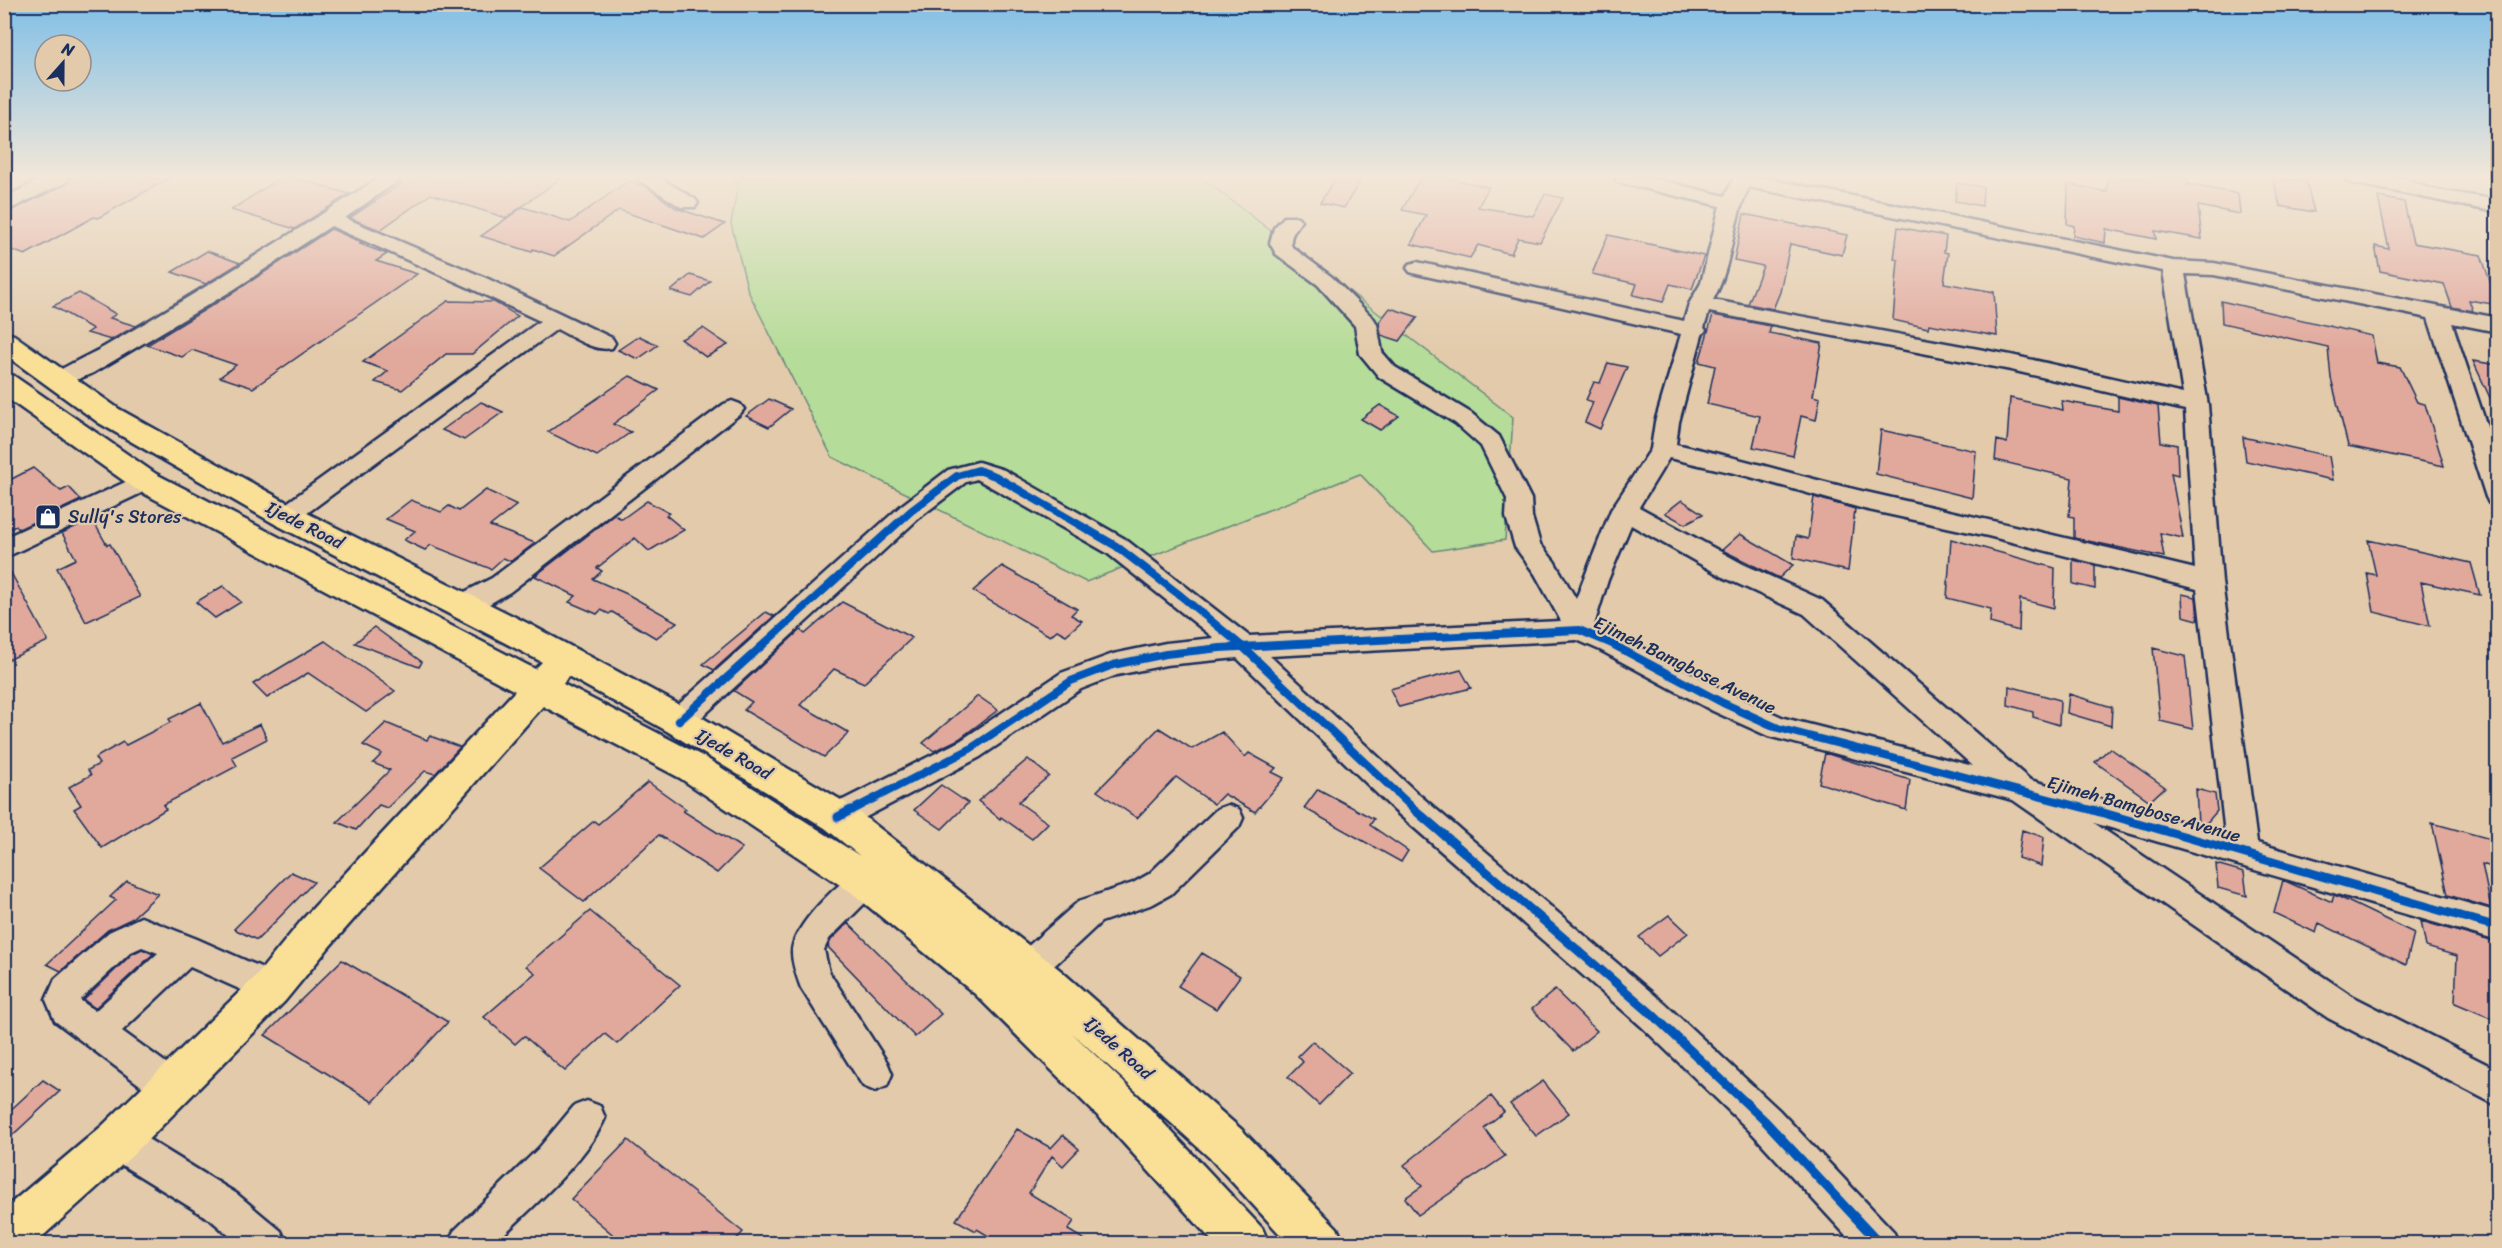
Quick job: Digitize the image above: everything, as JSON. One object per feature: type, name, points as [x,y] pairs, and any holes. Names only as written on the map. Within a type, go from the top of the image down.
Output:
[{"type":"main road","name":"Ijede Road","points":[[4,341],[109,416],[286,516],[462,605],[679,721],[838,817],[1028,968],[1227,1145],[1321,1244]]},
{"type":"main road","name":"Ijede Road","points":[[4,382],[145,482],[693,768],[866,881],[989,981],[1123,1111],[1246,1244]]},
{"type":"main road","points":[[4,1240],[117,1141],[271,988],[316,933],[565,659]]},
{"type":"street","points":[[56,380],[85,368],[303,236]]},
{"type":"street","points":[[370,236],[557,319],[604,343]]},
{"type":"street","points":[[1282,236],[1280,243],[1283,250],[1325,281],[1366,324],[1371,354],[1387,372],[1463,418],[1491,442],[1520,499],[1519,517],[1528,547],[1545,568],[1579,630]]},
{"type":"street","points":[[1579,630],[1595,580],[1624,510],[1663,449],[1667,422],[1695,330],[1700,304],[1712,283],[1723,236]]},
{"type":"street","points":[[2029,236],[2173,267],[2214,269],[2498,325]]},
{"type":"street","points":[[2173,267],[2196,405],[2202,511],[2243,852]]},
{"type":"street","points":[[1417,268],[1695,330]]},
{"type":"street","points":[[1700,304],[1960,352],[2141,390],[2196,405]]},
{"type":"street","points":[[2438,314],[2498,497]]},
{"type":"street","points":[[286,516],[557,319]]},
{"type":"street","points":[[462,605],[501,585],[732,409]]},
{"type":"street","points":[[1663,449],[1747,468],[1864,500],[1988,527],[2210,582]]},
{"type":"street","points":[[679,721],[911,511],[957,476],[978,470],[995,476],[1116,546],[1243,647],[1406,801],[1653,1015],[1766,1122],[1880,1244]]},
{"type":"street","points":[[4,549],[145,482]]},
{"type":"street","points":[[1624,510],[1734,571],[1813,607],[2021,790],[2340,1007],[2498,1089]]},
{"type":"street","name":"Ejimeh Bamgbose Avenue","points":[[838,817],[970,749],[1071,681],[1113,666],[1166,654],[1243,647],[1579,630],[1610,642],[1723,704],[1778,728],[2021,790],[2498,927]]},
{"type":"street","points":[[1028,968],[1090,911],[1142,894],[1160,884],[1228,818]]},
{"type":"street","points":[[866,881],[816,930],[808,950],[813,977],[875,1074]]},
{"type":"street","points":[[172,1088],[68,1010],[62,1001],[62,996],[67,990],[120,942],[131,935],[141,933],[186,949],[271,988]]},
{"type":"street","points":[[97,1032],[186,949]]},
{"type":"street","points":[[467,1244],[552,1161],[587,1118]]},
{"type":"street","points":[[117,1141],[224,1207],[268,1244]]},
{"type":"green space","points":[[734,236],[1278,236],[1513,417],[1505,540],[1433,551],[1360,474],[1086,582],[832,457],[748,291]]},
{"type":"building","points":[[4,236],[59,236],[25,255],[4,247]]},
{"type":"building","points":[[320,236],[348,236],[363,243],[360,244],[387,254],[376,261],[417,274],[253,388],[220,377],[236,365],[192,350],[182,357],[147,345]]},
{"type":"building","points":[[482,236],[582,236],[554,256],[533,249],[532,252]]},
{"type":"building","points":[[1415,236],[1543,236],[1540,242],[1518,238],[1511,254],[1478,245],[1470,258],[1411,244]]},
{"type":"building","points":[[1607,236],[1704,256],[1692,289],[1670,284],[1663,302],[1633,295],[1637,284],[1592,274]]},
{"type":"building","points":[[1739,236],[1847,236],[1842,255],[1790,244],[1780,292],[1773,309],[1748,304],[1763,266],[1734,260]]},
{"type":"building","points":[[1897,236],[1946,236],[1944,252],[1948,253],[1944,283],[1994,292],[1997,336],[1929,324],[1928,328],[1893,320],[1898,260],[1894,259]]},
{"type":"building","points":[[2074,236],[2105,236],[2105,243]]},
{"type":"building","points":[[2386,236],[2412,236],[2413,243],[2481,255],[2498,305],[2469,300],[2473,311],[2452,307],[2444,284],[2380,271],[2375,246],[2389,249]]},
{"type":"building","points":[[207,251],[240,263],[206,284],[172,272]]},
{"type":"building","points":[[690,275],[710,281],[692,297],[671,291]]},
{"type":"building","points":[[79,293],[116,314],[110,318],[136,326],[111,340],[87,333],[93,329],[53,306]]},
{"type":"building","points":[[448,301],[494,302],[518,316],[472,354],[446,354],[402,390],[375,382],[388,371],[363,362]]},
{"type":"building","points":[[2221,301],[2372,336],[2377,363],[2400,367],[2417,402],[2425,404],[2444,466],[2348,446],[2331,378],[2328,347],[2222,323]]},
{"type":"building","points":[[1390,308],[1418,317],[1400,341],[1381,335],[1379,322]]},
{"type":"building","points":[[1713,315],[1771,326],[1769,333],[1822,343],[1813,396],[1820,398],[1816,420],[1801,416],[1793,456],[1753,447],[1760,416],[1707,404],[1715,366],[1699,362]]},
{"type":"building","points":[[703,328],[728,345],[706,357],[681,339]]},
{"type":"building","points":[[639,336],[658,345],[638,359],[618,350]]},
{"type":"building","points":[[2473,361],[2498,365],[2498,415]]},
{"type":"building","points":[[1608,363],[1627,367],[1600,429],[1585,422],[1593,402],[1586,400],[1594,382],[1600,383]]},
{"type":"building","points":[[630,376],[659,390],[613,424],[631,432],[597,456],[548,432]]},
{"type":"building","points":[[2118,397],[2158,406],[2161,442],[2177,445],[2178,475],[2171,473],[2183,538],[2160,533],[2164,557],[2074,538],[2074,517],[2069,516],[2072,478],[1995,460],[1997,440],[2007,443],[2010,398],[2063,410],[2062,401],[2118,411]]},
{"type":"building","points":[[769,399],[791,409],[769,427],[746,416]]},
{"type":"building","points":[[481,402],[503,412],[464,440],[442,430]]},
{"type":"building","points":[[1380,405],[1399,416],[1380,430],[1361,419]]},
{"type":"building","points":[[1881,430],[1976,451],[1972,498],[1876,474]]},
{"type":"building","points":[[2243,437],[2329,456],[2333,480],[2246,461]]},
{"type":"building","points":[[33,468],[61,491],[69,487],[81,500],[19,529],[16,526],[4,531],[4,483]]},
{"type":"building","points":[[486,490],[517,505],[490,526],[535,543],[511,561],[503,558],[491,569],[431,545],[425,550],[404,540],[415,531],[386,519],[411,500],[441,512],[449,506],[459,511]]},
{"type":"building","points":[[1814,497],[1855,509],[1848,571],[1793,558],[1796,536],[1808,539]]},
{"type":"building","points":[[1682,500],[1703,514],[1685,524],[1665,513]]},
{"type":"building","points":[[647,501],[669,513],[666,515],[684,530],[649,551],[635,538],[597,568],[602,571],[593,579],[627,594],[677,622],[656,638],[612,612],[609,614],[601,610],[597,614],[569,602],[576,596],[535,576],[614,515],[622,519]]},
{"type":"building","points":[[92,519],[107,545],[110,544],[140,597],[86,622],[57,568],[76,559],[62,533]]},
{"type":"building","points":[[1740,534],[1793,565],[1779,578],[1722,550]]},
{"type":"building","points":[[1951,539],[2055,568],[2054,608],[2020,599],[2019,631],[1990,623],[1991,609],[1947,598]]},
{"type":"building","points":[[2368,540],[2471,563],[2480,595],[2421,582],[2430,626],[2374,612],[2367,573],[2376,575]]},
{"type":"building","points":[[4,560],[48,641],[4,662]]},
{"type":"building","points":[[2073,560],[2095,565],[2095,589],[2073,584]]},
{"type":"building","points":[[1002,566],[1077,609],[1071,615],[1082,621],[1066,635],[1057,630],[1050,636],[973,591]]},
{"type":"building","points":[[223,586],[241,602],[215,618],[196,602]]},
{"type":"building","points":[[2182,594],[2196,597],[2198,620],[2183,616]]},
{"type":"building","points":[[842,602],[912,638],[864,683],[834,669],[800,705],[849,733],[824,757],[744,710],[752,702],[734,691],[800,630],[805,634]]},
{"type":"building","points":[[766,612],[774,616],[714,670],[703,664]]},
{"type":"building","points":[[374,627],[422,662],[419,667],[355,643]]},
{"type":"building","points":[[325,641],[395,691],[366,712],[308,673],[267,698],[253,684]]},
{"type":"building","points":[[2153,648],[2185,656],[2193,729],[2160,721]]},
{"type":"building","points":[[1461,670],[1471,688],[1399,707],[1390,689]]},
{"type":"building","points":[[2009,686],[2060,700],[2059,725],[2033,717],[2033,712],[2008,705]]},
{"type":"building","points":[[2069,694],[2112,707],[2111,726],[2067,713]]},
{"type":"building","points":[[978,696],[998,710],[959,739],[934,751],[923,743]]},
{"type":"building","points":[[201,703],[222,742],[260,724],[267,739],[232,757],[237,766],[163,805],[166,809],[102,848],[74,809],[81,805],[69,787],[91,775],[88,770],[99,764],[95,758],[123,742],[126,745],[171,722],[169,719]]},
{"type":"building","points":[[386,723],[427,740],[430,736],[460,747],[435,774],[425,771],[387,808],[379,805],[356,830],[337,822],[390,770],[373,763],[382,754],[363,745]]},
{"type":"building","points":[[1159,728],[1192,749],[1222,732],[1245,757],[1249,753],[1276,768],[1272,772],[1284,778],[1255,812],[1224,794],[1214,804],[1176,777],[1137,818],[1097,791]]},
{"type":"building","points":[[2110,748],[2165,787],[2150,801],[2095,762]]},
{"type":"building","points":[[1825,753],[1910,780],[1906,810],[1819,783]]},
{"type":"building","points":[[1028,759],[1049,776],[1018,802],[1048,823],[1032,839],[1001,817],[1000,819],[978,801]]},
{"type":"building","points":[[648,782],[686,809],[683,811],[742,848],[717,873],[659,835],[584,902],[539,868],[594,821],[598,824]]},
{"type":"building","points":[[941,785],[968,803],[942,829],[914,810]]},
{"type":"building","points":[[1318,789],[1374,819],[1370,825],[1408,851],[1401,862],[1304,808]]},
{"type":"building","points":[[2196,789],[2215,794],[2217,811],[2204,826],[2198,824]]},
{"type":"building","points":[[2432,823],[2498,841],[2498,869],[2482,864],[2491,908],[2448,895]]},
{"type":"building","points":[[2022,830],[2044,837],[2041,866],[2018,858]]},
{"type":"building","points":[[2216,864],[2244,872],[2247,896],[2218,888]]},
{"type":"building","points":[[291,872],[314,882],[257,940],[234,929]]},
{"type":"building","points":[[2283,880],[2332,902],[2334,895],[2337,896],[2414,933],[2406,965],[2319,923],[2316,933],[2274,913]]},
{"type":"building","points":[[127,881],[158,894],[131,919],[108,930],[61,971],[47,964],[116,900],[110,897]]},
{"type":"building","points":[[590,911],[680,985],[617,1044],[605,1034],[565,1071],[524,1036],[515,1044],[484,1017],[535,973],[526,966]]},
{"type":"building","points":[[1669,915],[1688,933],[1658,956],[1639,937]]},
{"type":"building","points":[[2421,921],[2498,943],[2498,1021],[2455,1003],[2457,956],[2426,947]]},
{"type":"building","points":[[848,923],[941,1014],[915,1037],[828,947],[831,940]]},
{"type":"building","points":[[142,949],[153,954],[95,1008],[84,1000],[132,954]]},
{"type":"building","points":[[1202,953],[1240,976],[1216,1009],[1178,986]]},
{"type":"building","points":[[342,960],[448,1022],[373,1102],[265,1035]]},
{"type":"building","points":[[1555,990],[1597,1031],[1573,1051],[1532,1009]]},
{"type":"building","points":[[1313,1041],[1350,1073],[1319,1105],[1288,1077],[1303,1062],[1298,1056]]},
{"type":"building","points":[[43,1080],[60,1091],[4,1143],[4,1116]]},
{"type":"building","points":[[1543,1081],[1569,1113],[1536,1136],[1510,1104]]},
{"type":"building","points":[[1491,1096],[1504,1112],[1484,1128],[1505,1156],[1418,1215],[1405,1198],[1422,1186],[1404,1165]]},
{"type":"building","points":[[1017,1129],[1051,1148],[1063,1135],[1079,1149],[1063,1166],[1052,1156],[1029,1193],[1074,1221],[1068,1230],[1092,1244],[1002,1244],[956,1220]]},
{"type":"building","points":[[628,1140],[743,1232],[732,1244],[624,1244],[571,1199]]},
{"type":"cycle path","points":[[679,721],[911,511],[957,476],[978,470],[995,476],[1116,546],[1243,647],[1406,802],[1653,1015],[1766,1122],[1880,1244]]},
{"type":"cycle path","points":[[838,817],[970,749],[1071,681],[1113,665],[1166,654],[1220,648],[1579,630],[1610,643],[1723,703],[1778,728],[2021,790],[2498,927]]},
{"type":"place","name":"Sully's Stores","points":[[48,517]]}]
